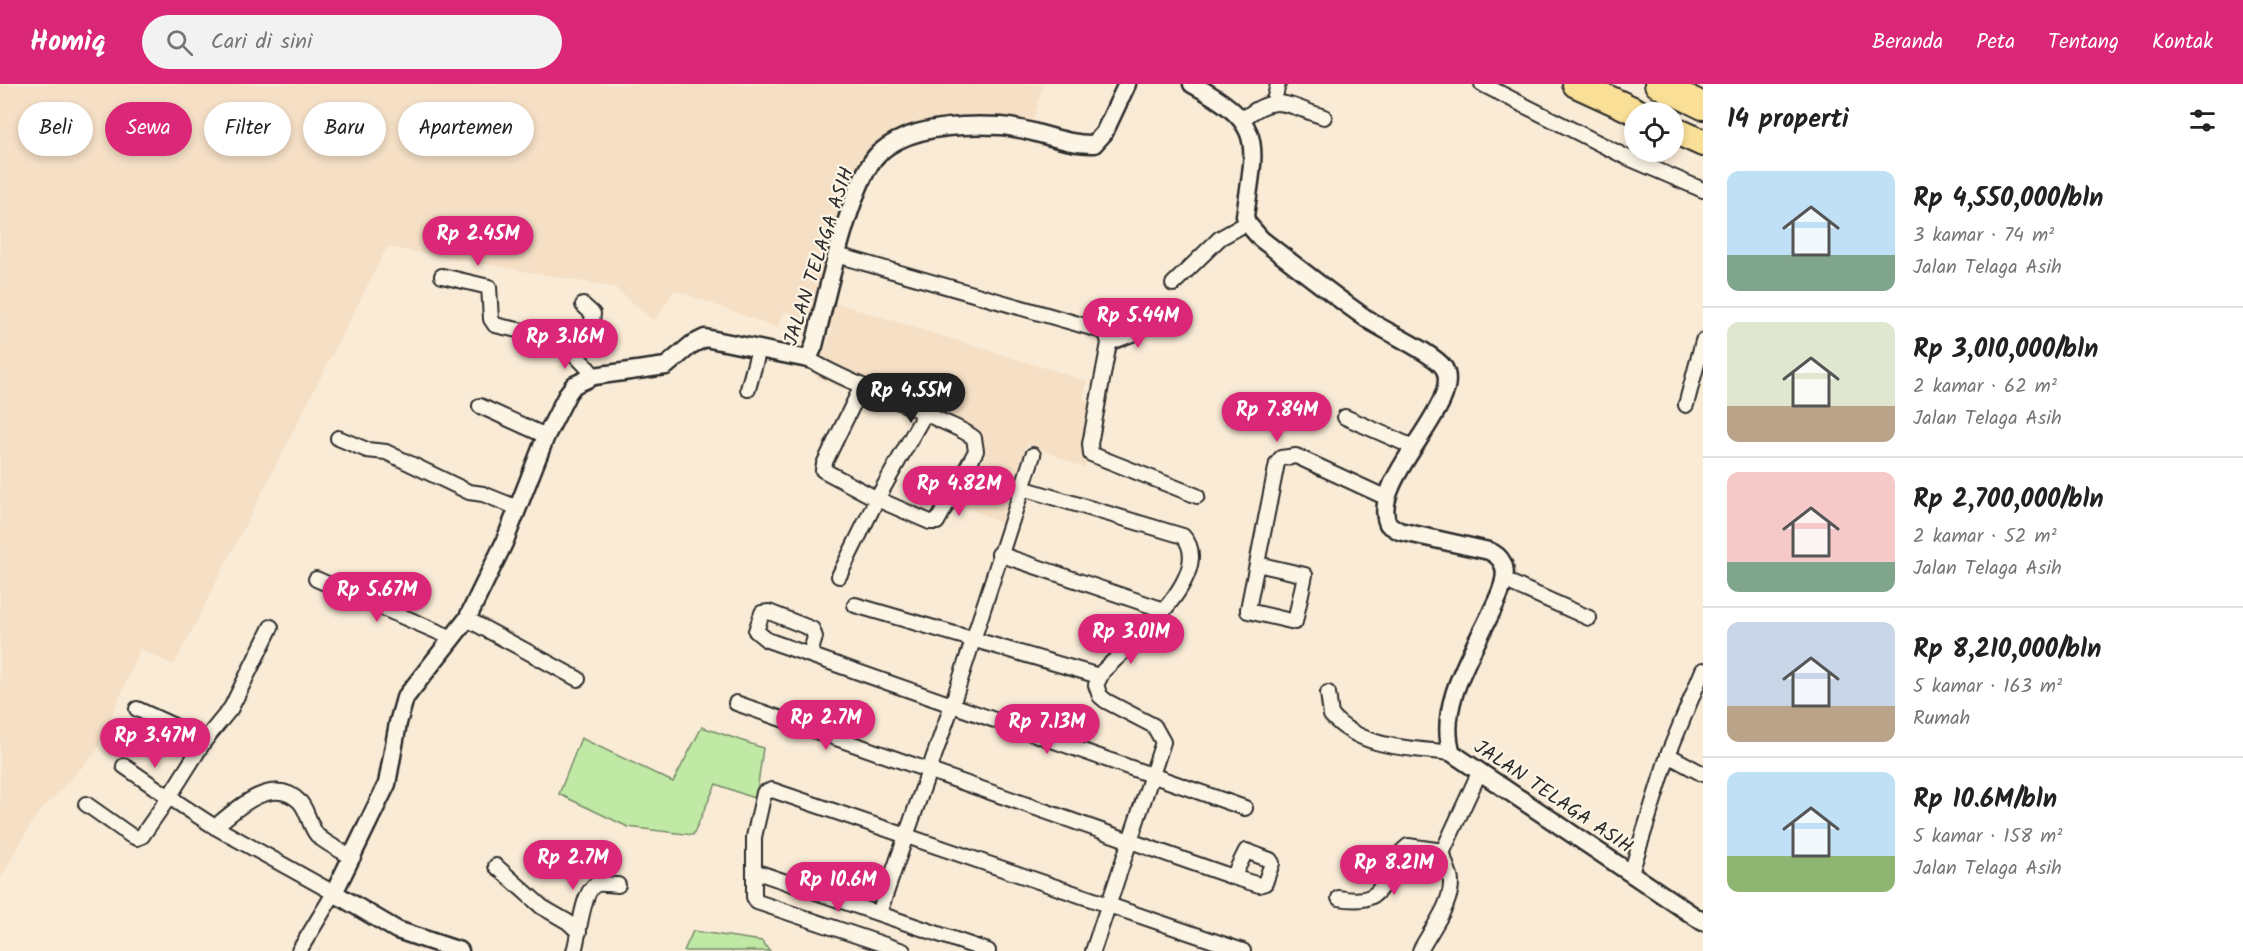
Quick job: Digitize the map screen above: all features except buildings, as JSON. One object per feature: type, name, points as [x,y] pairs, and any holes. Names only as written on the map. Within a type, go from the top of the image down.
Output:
[{"type":"highway","points":[[1576,84],[1624,106]]},
{"type":"highway","points":[[1658,84],[1703,106]]},
{"type":"highway","points":[[1684,135],[1703,144]]},
{"type":"street","name":"JALAN TELAGA ASIH","points":[[334,893],[387,784],[405,698],[467,619],[518,508],[546,436],[574,385],[594,376],[666,366],[691,345],[705,338],[808,359],[814,346],[837,255],[866,169],[878,153],[891,144],[923,133],[982,125],[1009,127],[1078,143],[1094,144],[1104,133],[1127,84]]},
{"type":"street","points":[[1192,84],[1223,101],[1243,119],[1252,145],[1245,216],[1247,223],[1262,239],[1367,319],[1438,362],[1447,376],[1445,395],[1413,447],[1387,498],[1384,507],[1388,524],[1400,531],[1497,555],[1504,569],[1504,580],[1589,618]]},
{"type":"street","points":[[1274,101],[1278,84]]},
{"type":"street","points":[[1482,84],[1624,156],[1703,190]]},
{"type":"street","points":[[1243,119],[1260,105],[1274,101],[1324,117]]},
{"type":"street","points":[[1173,284],[1220,237],[1247,223]]},
{"type":"street","points":[[837,255],[1099,328],[1106,332],[1109,342],[1090,444],[1091,454],[1197,496]]},
{"type":"street","points":[[442,276],[490,288],[491,319],[495,326],[555,340],[577,354],[594,376]]},
{"type":"street","points":[[577,354],[581,339],[590,335],[593,324],[593,314],[583,305]]},
{"type":"street","points":[[1109,342],[1137,332],[1149,322]]},
{"type":"street","points":[[1686,405],[1703,341]]},
{"type":"street","points":[[748,389],[759,349]]},
{"type":"street","points":[[808,359],[834,375],[862,386],[925,413],[972,436],[977,443],[976,451],[941,519],[930,522],[877,499],[823,470],[862,386]]},
{"type":"street","points":[[480,406],[546,436]]},
{"type":"street","points":[[839,576],[877,499],[925,413]]},
{"type":"street","points":[[1345,417],[1413,447]]},
{"type":"street","points":[[338,438],[367,450],[386,452],[469,492],[483,494],[518,508]]},
{"type":"street","points":[[879,913],[927,770],[952,705],[999,554],[1033,455]]},
{"type":"street","points":[[1257,564],[1305,575],[1295,622],[1249,612],[1257,564],[1277,463],[1281,458],[1296,456],[1387,498]]},
{"type":"street","points":[[1022,488],[1183,536],[1190,548],[1190,565],[1180,589],[1164,610],[1099,676],[1096,685],[1100,696],[1154,726],[1161,735],[1162,752],[1093,951]]},
{"type":"street","points":[[999,554],[1164,610]]},
{"type":"street","points":[[316,579],[452,638]]},
{"type":"street","name":"JALAN TELAGA ASIH","points":[[1504,580],[1457,689],[1447,730],[1452,753],[1703,922]]},
{"type":"street","points":[[855,605],[1099,676]]},
{"type":"street","points":[[467,619],[578,679]]},
{"type":"street","points":[[86,804],[136,838],[147,831],[205,740],[234,702],[271,627]]},
{"type":"street","points":[[810,654],[1245,808]]},
{"type":"street","points":[[1631,873],[1668,755],[1701,679]]},
{"type":"street","points":[[1328,693],[1331,715],[1354,734],[1388,745],[1452,753]]},
{"type":"street","points":[[736,703],[1233,877]]},
{"type":"street","points":[[137,709],[205,740]]},
{"type":"street","points":[[1668,755],[1703,774]]},
{"type":"street","points":[[124,766],[215,827],[397,930],[460,951]]},
{"type":"street","points":[[1420,951],[1450,889],[1451,881],[1443,859],[1443,851],[1479,773]]},
{"type":"street","points":[[903,951],[757,902],[754,897],[754,837],[762,796],[766,790],[1110,903],[1243,951]]},
{"type":"street","points":[[215,827],[250,800],[272,792],[283,792],[302,804],[320,838],[352,857]]},
{"type":"street","points":[[1339,898],[1360,902],[1375,895],[1408,846],[1443,851]]},
{"type":"street","points":[[496,866],[542,908],[568,922],[579,932]]},
{"type":"street","points":[[754,871],[988,951]]},
{"type":"street","points":[[574,951],[584,904],[593,886],[597,884],[618,885]]},
{"type":"street","points":[[299,951],[334,893]]},
{"type":"shaded area","points":[[0,84],[1043,84],[1033,120],[996,117],[893,138],[871,163],[826,300],[1087,381],[1083,400],[1105,402],[1084,468],[1027,443],[1000,523],[964,506],[987,451],[814,376],[833,328],[784,311],[777,328],[675,290],[654,321],[614,287],[387,247],[174,665],[140,649],[97,751],[35,817],[0,879]]},
{"type":"green space","points":[[702,727],[763,748],[756,799],[716,784],[693,835],[628,827],[559,794],[581,738],[673,782]]},
{"type":"green space","points":[[693,931],[762,941],[770,951],[684,951]]}]
